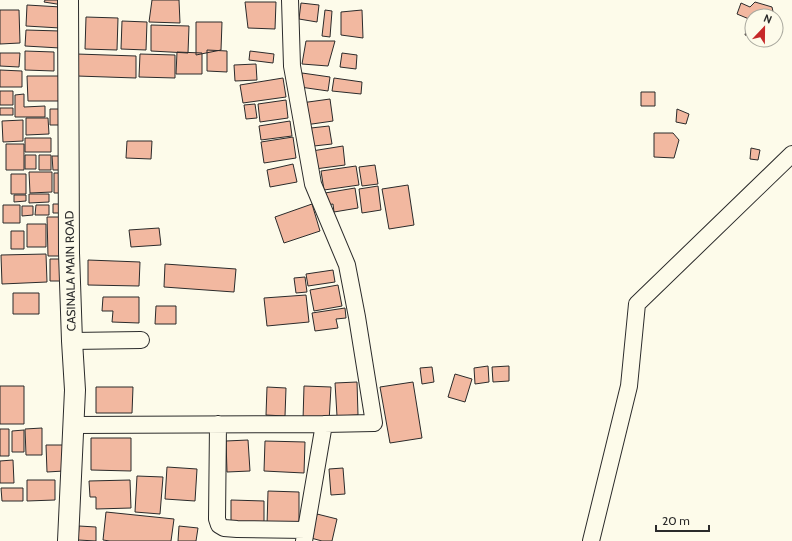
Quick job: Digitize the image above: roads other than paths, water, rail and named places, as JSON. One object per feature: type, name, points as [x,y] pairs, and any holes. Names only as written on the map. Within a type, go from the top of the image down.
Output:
[{"type":"street","name":"CASINALA MAIN ROAD","points":[[68,0],[69,253],[75,390],[68,541]]},
{"type":"street","points":[[74,425],[374,423],[358,318],[348,265],[313,184],[292,66],[290,0]]},
{"type":"street","points":[[591,541],[629,386],[637,304],[792,154]]},
{"type":"street","points":[[72,341],[141,340]]},
{"type":"street","points":[[218,424],[217,519],[219,525],[224,528],[305,536],[324,424]]}]
